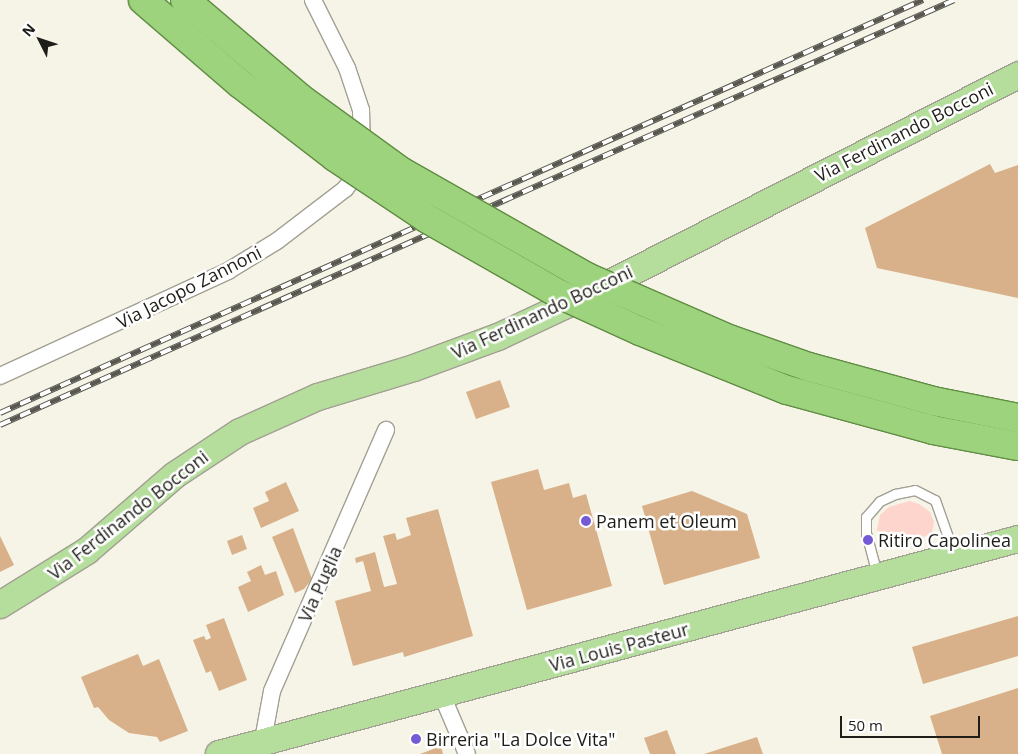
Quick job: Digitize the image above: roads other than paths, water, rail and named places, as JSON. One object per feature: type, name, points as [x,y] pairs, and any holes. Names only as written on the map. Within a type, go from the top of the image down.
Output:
[{"type":"highway","points":[[144,0],[240,83],[349,167],[473,247],[559,294],[640,331],[787,390],[933,430],[1018,446]]},
{"type":"highway","points":[[185,0],[300,98],[402,172],[587,277],[729,339],[809,367],[932,401],[1018,418]]},
{"type":"main road","name":"Via Ferdinando Bocconi","points":[[0,606],[88,551],[175,475],[247,429],[318,397],[414,368],[522,326],[1018,75]]},
{"type":"main road","name":"Via Louis Pasteur","points":[[219,754],[263,740],[878,578],[1018,538]]},
{"type":"street","name":"Via Jacopo Zannoni","points":[[0,376],[228,271],[277,241],[345,189],[355,176],[362,156],[361,110],[348,68],[312,0]]},
{"type":"street","name":"Via Puglia","points":[[263,740],[272,691],[386,430]]},
{"type":"street","points":[[441,693],[467,754]]},
{"type":"lane","points":[[878,578],[866,533],[866,517],[875,505],[895,494],[915,490],[935,500],[955,556]]},
{"type":"railway","points":[[0,413],[923,0]]},
{"type":"railway","points":[[0,425],[954,0]]},
{"type":"place","name":"Panem et Oleum","points":[[586,521]]},
{"type":"place","name":"Ritiro Capolinea","points":[[868,540]]},
{"type":"place","name":"Birreria \"La Dolce Vita\"","points":[[416,739]]}]
